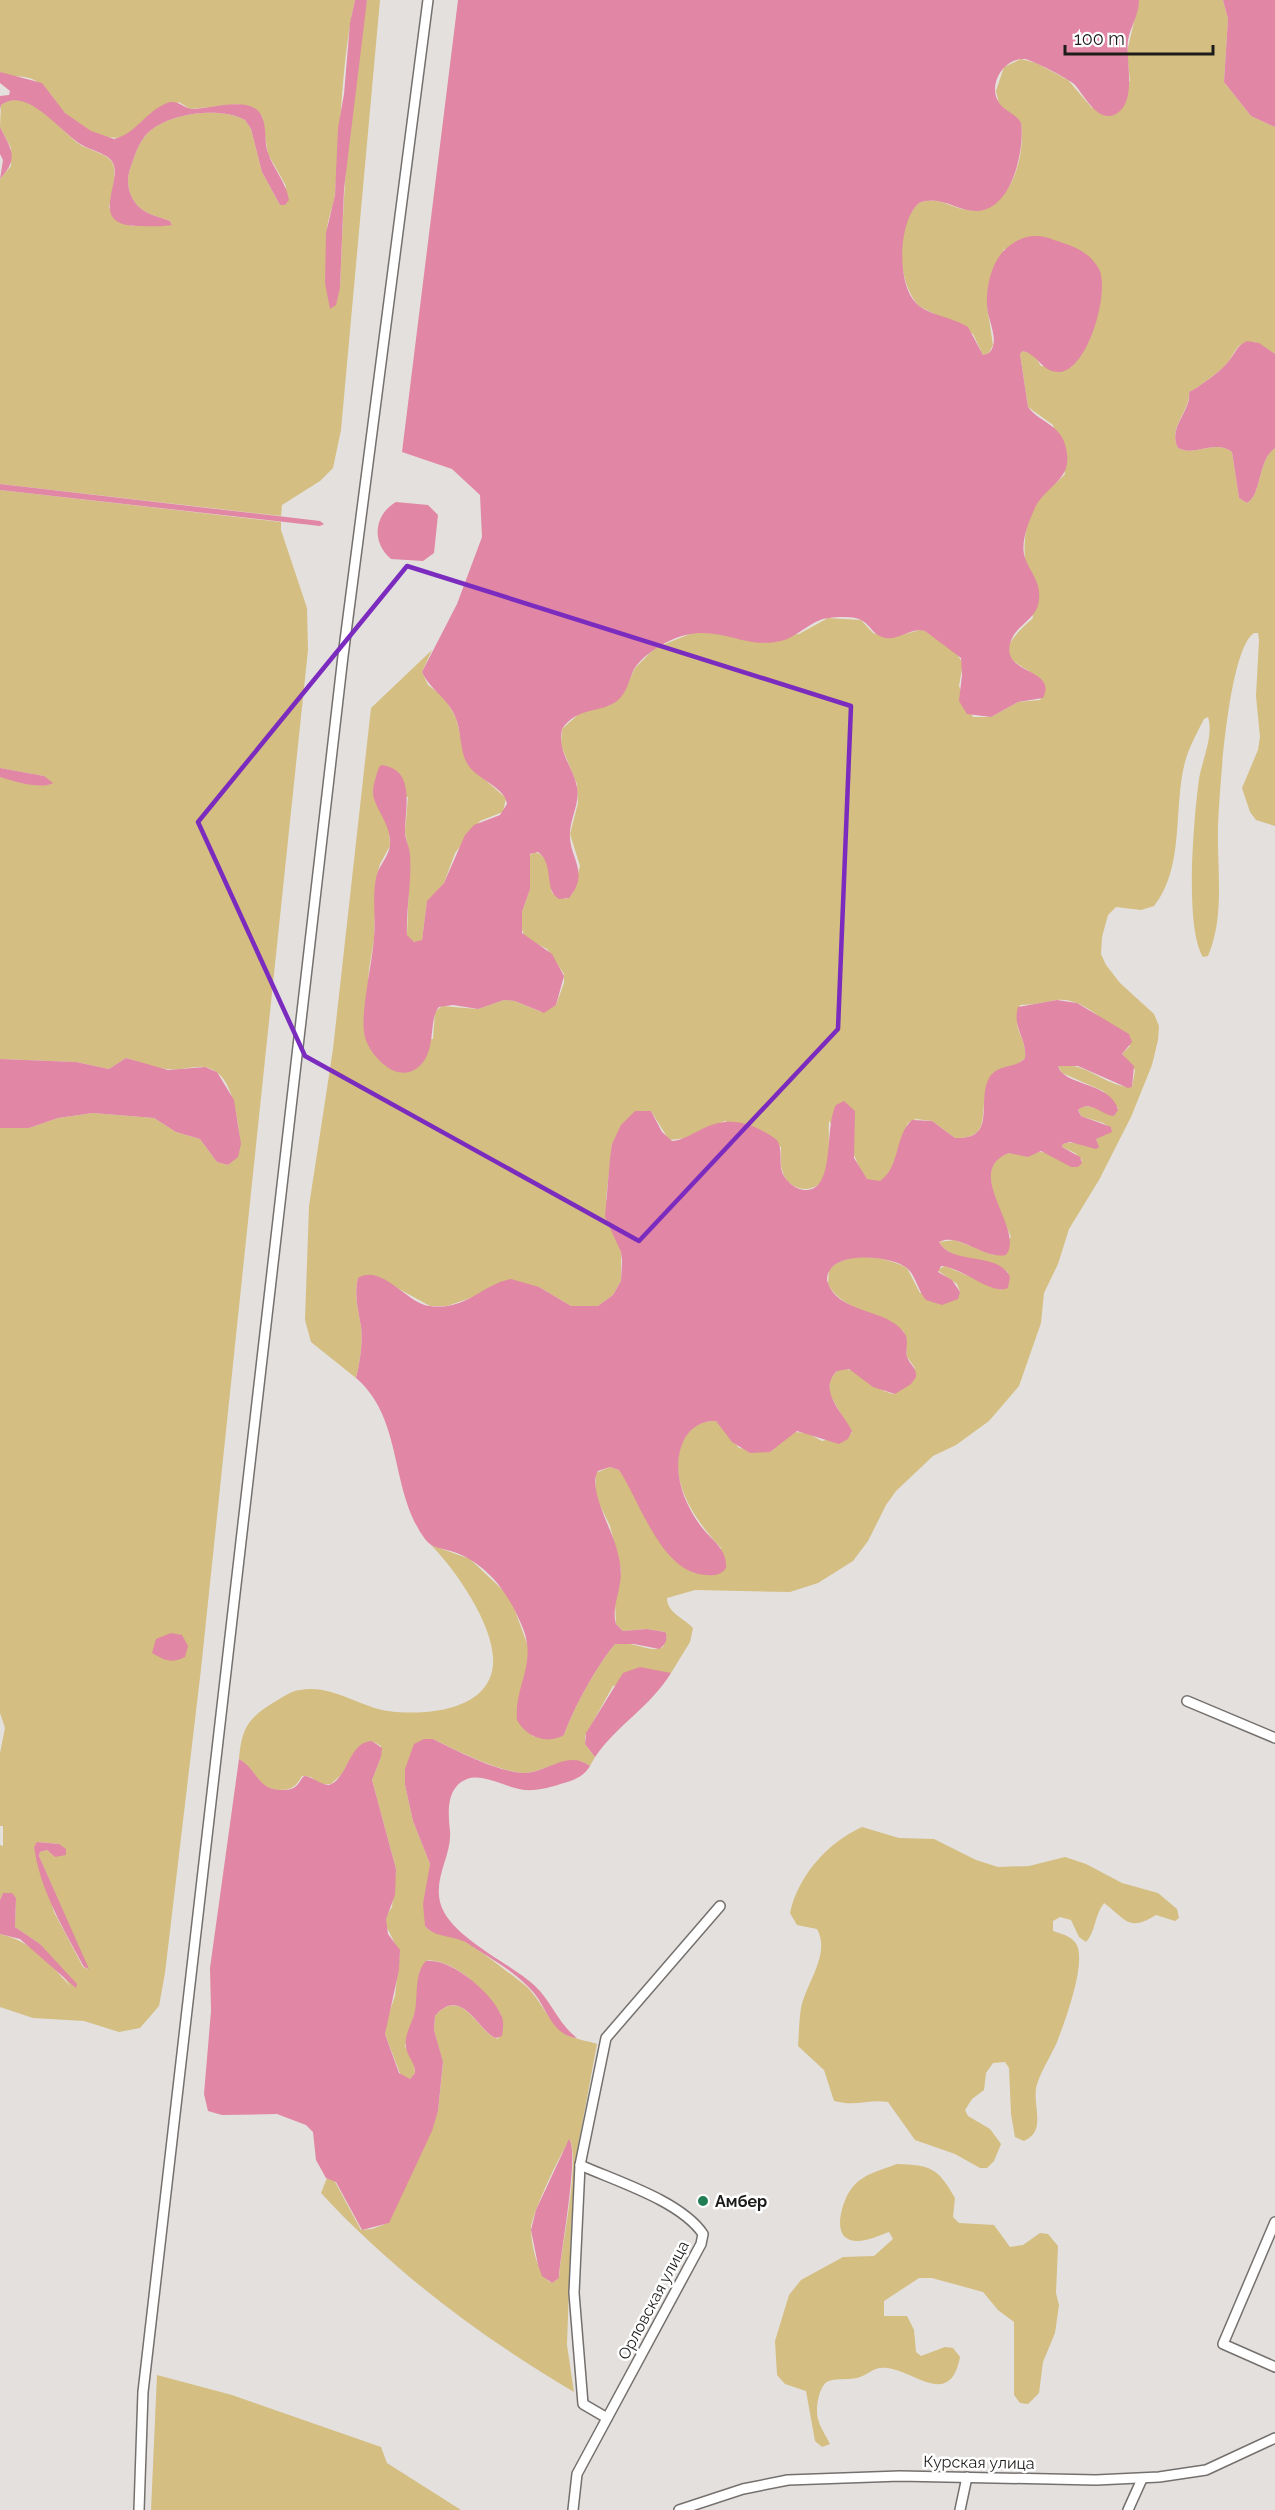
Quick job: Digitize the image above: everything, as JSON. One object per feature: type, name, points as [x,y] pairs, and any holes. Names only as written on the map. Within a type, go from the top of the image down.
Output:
[{"type":"street","points":[[139,2510],[143,2392],[342,668],[428,0]]},
{"type":"street","points":[[1187,1701],[1275,1738]]},
{"type":"street","points":[[607,2418],[583,2404],[574,2293],[580,2165],[606,2038],[720,1906]]},
{"type":"street","name":"Орловская улица","points":[[573,2510],[578,2474],[701,2244],[703,2234],[697,2225],[675,2208],[580,2165]]},
{"type":"street","points":[[1275,2222],[1222,2344],[1275,2367]]},
{"type":"street","name":"Курская улица","points":[[679,2510],[742,2489],[788,2480],[861,2476],[1142,2479],[1206,2470],[1275,2438]]},
{"type":"street","points":[[960,2510],[968,2477]]},
{"type":"street","points":[[1128,2510],[1142,2479]]},
{"type":"highlighted area","points":[[407,566],[851,706],[838,1029],[639,1241],[305,1056],[198,822]]},
{"type":"shaded area","points":[[0,0],[355,0],[344,72],[335,193],[327,229],[329,248],[340,288],[345,179],[355,71],[367,0],[380,0],[341,430],[333,468],[320,481],[282,505],[281,516],[0,484],[0,179],[11,166],[11,148],[0,127],[1,105],[11,100],[32,105],[53,120],[79,144],[109,159],[114,166],[114,184],[109,208],[131,226],[172,225],[170,221],[148,213],[137,205],[129,191],[128,181],[135,154],[145,136],[154,128],[178,117],[222,113],[245,120],[251,129],[262,172],[280,205],[286,186],[268,154],[262,116],[239,104],[190,109],[179,102],[123,137],[115,138],[91,132],[76,123],[38,82],[0,72]]},
{"type":"shaded area","points":[[355,0],[367,0],[344,189],[340,288],[336,305],[330,309],[325,283],[326,233],[335,195],[338,128],[344,94],[350,23]]},
{"type":"shaded area","points":[[458,0],[1139,0],[1128,40],[1129,90],[1123,108],[1116,114],[1103,115],[1097,112],[1074,84],[1065,78],[1025,59],[1011,62],[1000,72],[995,87],[995,94],[1000,104],[1021,123],[1021,147],[1014,176],[1008,189],[990,208],[978,211],[970,211],[935,201],[919,203],[912,212],[904,238],[903,268],[910,295],[922,308],[968,327],[983,355],[989,353],[994,343],[987,305],[991,273],[1002,252],[1013,243],[1030,236],[1048,238],[1080,250],[1099,269],[1102,294],[1099,310],[1088,344],[1080,358],[1070,368],[1054,372],[1028,353],[1023,351],[1020,354],[1028,407],[1062,437],[1067,454],[1065,471],[1038,502],[1027,527],[1024,552],[1027,564],[1037,583],[1039,600],[1034,613],[1016,632],[1010,644],[1010,654],[1014,661],[1043,681],[1046,688],[1043,698],[1018,702],[991,717],[967,714],[959,701],[961,658],[925,631],[920,630],[886,638],[878,635],[861,620],[854,618],[823,619],[781,641],[752,642],[698,633],[682,636],[661,645],[637,665],[617,701],[603,708],[582,713],[562,729],[563,752],[577,787],[570,841],[577,865],[578,880],[569,898],[559,899],[551,890],[543,857],[538,852],[530,854],[530,889],[522,912],[522,933],[552,954],[564,976],[556,1005],[544,1013],[515,1001],[504,1000],[478,1009],[453,1005],[439,1007],[426,1058],[412,1071],[404,1073],[389,1068],[376,1057],[367,1043],[364,1028],[374,937],[375,885],[377,874],[388,854],[390,845],[387,827],[373,795],[379,767],[382,765],[393,768],[400,774],[406,791],[405,832],[410,852],[407,935],[414,942],[422,940],[427,901],[444,883],[465,835],[474,825],[500,815],[507,804],[496,788],[468,765],[452,709],[429,684],[422,672],[457,604],[482,537],[480,495],[452,469],[402,452]]},
{"type":"shaded area","points":[[1139,0],[1223,0],[1228,19],[1224,82],[1251,116],[1275,127],[1275,354],[1255,342],[1240,345],[1221,370],[1189,392],[1187,406],[1177,426],[1175,440],[1178,448],[1185,450],[1218,447],[1232,452],[1239,498],[1247,503],[1255,493],[1265,461],[1275,448],[1275,826],[1256,820],[1250,812],[1242,788],[1258,750],[1260,737],[1256,696],[1259,640],[1258,633],[1254,633],[1245,645],[1231,694],[1219,812],[1217,925],[1208,956],[1203,957],[1197,942],[1192,897],[1192,871],[1199,779],[1210,732],[1208,717],[1204,719],[1185,762],[1181,780],[1174,855],[1164,890],[1154,906],[1141,910],[1116,907],[1108,915],[1102,937],[1101,954],[1106,965],[1120,983],[1154,1014],[1159,1026],[1158,1040],[1152,1065],[1131,1117],[1099,1180],[1069,1229],[1058,1264],[1044,1293],[1041,1323],[1019,1386],[989,1421],[956,1445],[933,1456],[896,1491],[886,1505],[868,1541],[853,1561],[818,1583],[790,1592],[695,1590],[667,1598],[670,1608],[693,1628],[690,1642],[671,1673],[613,1686],[585,1736],[585,1744],[595,1757],[590,1766],[574,1761],[532,1772],[514,1772],[478,1760],[433,1739],[405,1785],[413,1821],[430,1864],[425,1926],[435,1933],[462,1940],[480,1952],[526,1986],[563,2031],[573,2037],[597,2044],[575,2162],[567,2345],[574,2392],[506,2349],[440,2302],[378,2250],[321,2193],[327,2178],[334,2180],[361,2230],[388,2223],[422,2152],[438,2111],[443,2063],[434,2030],[435,2016],[445,2008],[454,2006],[462,2008],[491,2036],[498,2039],[501,2014],[470,1979],[450,1966],[428,1960],[420,1970],[417,2005],[405,2046],[414,2063],[415,2073],[410,2079],[401,2076],[385,2034],[387,2019],[395,1996],[400,1953],[386,1926],[386,1916],[392,1907],[396,1869],[372,1780],[381,1757],[381,1746],[372,1741],[353,1754],[342,1774],[331,1784],[319,1784],[311,1777],[302,1776],[293,1787],[279,1790],[266,1786],[239,1759],[245,1731],[253,1718],[266,1707],[287,1694],[300,1690],[323,1690],[377,1709],[403,1712],[437,1711],[453,1707],[481,1692],[489,1680],[493,1664],[488,1634],[473,1600],[452,1569],[431,1545],[470,1559],[510,1597],[529,1649],[525,1677],[532,1736],[546,1739],[564,1735],[586,1688],[615,1644],[627,1643],[658,1649],[663,1647],[667,1637],[665,1632],[647,1629],[623,1631],[616,1624],[615,1601],[621,1570],[610,1526],[595,1495],[596,1473],[610,1467],[619,1470],[692,1572],[712,1575],[721,1548],[692,1510],[680,1482],[679,1452],[688,1433],[698,1424],[716,1421],[739,1448],[770,1452],[794,1432],[807,1433],[822,1441],[852,1433],[829,1393],[830,1379],[839,1369],[854,1371],[880,1389],[895,1394],[915,1368],[907,1357],[904,1332],[895,1325],[853,1306],[834,1293],[828,1284],[829,1270],[836,1264],[856,1257],[878,1258],[907,1268],[920,1293],[960,1292],[957,1284],[937,1270],[945,1266],[1001,1290],[1008,1272],[991,1264],[952,1254],[939,1242],[955,1240],[993,1255],[1011,1237],[998,1206],[991,1181],[991,1170],[995,1161],[1010,1153],[1027,1157],[1040,1152],[1078,1167],[1082,1160],[1075,1153],[1062,1147],[1063,1144],[1098,1146],[1096,1139],[1112,1129],[1103,1123],[1081,1116],[1078,1109],[1087,1106],[1114,1116],[1118,1108],[1103,1091],[1062,1073],[1058,1066],[1077,1067],[1113,1083],[1132,1087],[1135,1070],[1122,1054],[1130,1046],[1088,1008],[1067,1000],[1020,1005],[1017,1023],[1024,1044],[1025,1058],[1018,1064],[993,1073],[986,1090],[981,1126],[978,1131],[973,1135],[955,1138],[932,1121],[916,1119],[908,1123],[888,1173],[882,1181],[875,1183],[864,1176],[850,1147],[829,1121],[826,1173],[820,1184],[808,1189],[795,1187],[785,1177],[781,1164],[781,1147],[725,1121],[686,1138],[669,1140],[651,1111],[612,1144],[606,1199],[621,1252],[621,1281],[613,1295],[598,1306],[571,1306],[539,1287],[479,1295],[447,1306],[430,1306],[377,1277],[358,1278],[356,1296],[362,1339],[356,1378],[311,1342],[305,1320],[309,1206],[333,1049],[371,708],[432,650],[422,672],[428,685],[444,697],[456,718],[468,765],[506,798],[503,812],[480,821],[455,853],[444,883],[427,902],[422,940],[418,943],[409,940],[407,935],[410,857],[405,832],[408,797],[374,798],[389,828],[390,846],[380,864],[376,879],[374,940],[369,969],[364,1034],[433,1039],[435,1012],[442,1006],[478,1009],[504,1000],[515,1001],[541,1012],[556,1005],[564,983],[564,974],[547,949],[525,938],[521,926],[522,912],[530,889],[530,855],[535,852],[545,859],[549,869],[552,893],[566,899],[573,893],[580,866],[570,834],[578,803],[577,784],[561,745],[562,729],[581,712],[610,705],[623,694],[635,668],[655,648],[695,632],[714,632],[744,640],[799,634],[828,618],[861,620],[873,633],[890,638],[920,630],[925,631],[956,653],[963,663],[959,686],[973,717],[991,717],[1018,702],[1040,700],[1045,692],[1040,681],[1014,661],[1009,655],[1009,647],[1016,635],[1033,618],[1025,557],[1027,527],[1031,513],[1042,496],[1065,474],[1053,425],[1028,407],[1020,354],[1023,351],[1034,355],[1041,366],[1070,368],[1078,360],[1089,341],[1099,307],[1102,285],[1004,249],[989,282],[987,306],[993,345],[989,353],[983,355],[973,334],[919,306],[912,296],[903,269],[902,239],[905,225],[919,203],[932,200],[962,209],[983,209],[995,203],[1013,180],[1021,151],[1021,123],[999,104],[996,91],[1004,67],[1021,59],[1036,63],[1068,80],[1092,108],[1130,81],[1127,52]],"holes":[[[570,2140],[573,2168],[559,2278],[552,2283],[547,2280],[539,2267],[532,2243],[532,2222],[547,2184]]]},
{"type":"shaded area","points":[[1223,0],[1275,0],[1275,127],[1251,116],[1224,82],[1228,19]]},
{"type":"shaded area","points":[[0,72],[42,83],[65,113],[91,131],[114,139],[129,132],[153,111],[171,102],[192,109],[230,104],[250,106],[262,117],[268,153],[289,200],[285,205],[280,205],[262,172],[251,129],[245,120],[222,113],[193,114],[165,122],[145,136],[137,150],[128,176],[129,191],[137,205],[148,213],[170,221],[172,225],[123,224],[114,219],[110,210],[115,168],[111,160],[82,145],[43,113],[22,101],[11,100],[1,105],[0,110],[0,96],[9,95],[10,91],[0,83]]},
{"type":"shaded area","points":[[0,127],[8,142],[12,160],[0,179],[3,160],[0,154]]},
{"type":"shaded area","points":[[1247,341],[1259,343],[1275,354],[1275,448],[1265,461],[1255,493],[1247,503],[1239,498],[1232,452],[1218,447],[1185,450],[1178,448],[1175,440],[1177,426],[1187,406],[1189,392],[1220,370],[1238,348]]},
{"type":"shaded area","points":[[0,484],[320,521],[324,524],[320,526],[0,490]]},
{"type":"shaded area","points":[[0,490],[281,522],[281,530],[307,608],[308,650],[201,1669],[165,1973],[159,2006],[140,2028],[119,2032],[84,2021],[33,2018],[0,2007],[0,1934],[22,1942],[40,1954],[71,1987],[40,1944],[15,1927],[16,1898],[3,1893],[0,1900],[0,1845],[3,1846],[3,1826],[0,1826],[0,1753],[5,1728],[0,1713],[0,1128],[29,1128],[58,1118],[93,1113],[154,1118],[176,1132],[200,1139],[217,1162],[228,1165],[238,1151],[238,1123],[229,1089],[225,1081],[212,1069],[204,1067],[162,1068],[126,1058],[109,1069],[76,1062],[0,1059],[0,777],[50,785],[44,776],[0,768]],"holes":[[[38,1842],[59,1844],[55,1857],[47,1850],[40,1852],[39,1856],[88,1969],[83,1967],[54,1912],[34,1847]]]},
{"type":"shaded area","points":[[396,502],[428,505],[438,515],[434,553],[423,561],[391,559],[380,545],[379,521],[389,507]]},
{"type":"shaded area","points":[[0,768],[44,776],[53,783],[42,786],[12,781],[0,777]]},
{"type":"shaded area","points":[[1057,1000],[1077,1003],[1129,1034],[1132,1042],[1122,1054],[1134,1066],[1132,1087],[1128,1088],[1078,1066],[1058,1066],[1069,1077],[1098,1089],[1114,1101],[1118,1110],[1114,1116],[1087,1106],[1078,1110],[1081,1116],[1111,1127],[1112,1132],[1096,1139],[1099,1147],[1096,1149],[1070,1142],[1063,1144],[1062,1147],[1080,1157],[1082,1163],[1078,1167],[1071,1167],[1041,1151],[1028,1157],[1009,1153],[996,1162],[991,1173],[992,1187],[1008,1231],[1010,1244],[1006,1255],[989,1254],[955,1241],[939,1242],[954,1254],[996,1264],[1004,1269],[1010,1277],[1008,1288],[994,1288],[958,1271],[941,1266],[938,1272],[952,1280],[960,1292],[958,1299],[942,1305],[926,1300],[910,1271],[899,1264],[875,1258],[848,1259],[837,1263],[830,1270],[827,1280],[832,1291],[851,1305],[897,1325],[907,1339],[907,1357],[916,1377],[911,1384],[895,1394],[873,1387],[849,1369],[837,1371],[832,1378],[831,1394],[852,1431],[848,1439],[839,1444],[797,1431],[770,1452],[750,1453],[732,1442],[716,1421],[702,1423],[691,1431],[685,1438],[678,1460],[680,1483],[694,1515],[724,1555],[726,1568],[720,1574],[709,1575],[690,1571],[676,1562],[654,1533],[619,1470],[610,1467],[598,1471],[595,1478],[598,1498],[614,1541],[620,1566],[621,1579],[615,1609],[616,1624],[623,1631],[647,1629],[665,1632],[665,1644],[659,1649],[634,1644],[615,1644],[586,1688],[564,1735],[544,1739],[531,1735],[517,1720],[517,1708],[528,1655],[519,1618],[506,1594],[489,1574],[467,1558],[434,1546],[425,1539],[406,1499],[382,1414],[371,1395],[356,1378],[362,1339],[356,1296],[358,1278],[367,1275],[385,1279],[412,1298],[429,1306],[454,1305],[491,1286],[511,1279],[539,1287],[571,1306],[598,1306],[613,1295],[621,1281],[621,1252],[605,1217],[612,1144],[621,1125],[635,1111],[651,1111],[662,1132],[672,1141],[722,1122],[741,1123],[759,1129],[777,1140],[782,1172],[786,1179],[796,1188],[806,1190],[815,1187],[822,1180],[826,1169],[832,1115],[836,1105],[844,1101],[855,1111],[854,1158],[867,1179],[880,1181],[887,1175],[895,1159],[902,1134],[912,1120],[932,1121],[955,1138],[969,1137],[978,1132],[984,1115],[987,1083],[992,1074],[1025,1058],[1024,1044],[1017,1021],[1018,1007]]},
{"type":"shaded area","points":[[126,1058],[168,1070],[205,1067],[217,1072],[234,1100],[241,1144],[238,1157],[228,1165],[217,1162],[200,1139],[176,1132],[154,1118],[93,1113],[58,1118],[29,1128],[0,1128],[0,1059],[76,1062],[109,1069]]},
{"type":"shaded area","points":[[171,1633],[182,1635],[188,1646],[185,1657],[168,1660],[152,1653],[156,1639]]},
{"type":"shaded area","points":[[640,1667],[671,1673],[654,1696],[613,1735],[595,1757],[585,1744],[586,1733],[623,1673]]},
{"type":"shaded area","points":[[424,1739],[433,1739],[478,1760],[514,1772],[532,1772],[574,1760],[582,1761],[590,1766],[575,1779],[540,1789],[517,1789],[481,1778],[467,1779],[460,1783],[455,1788],[450,1801],[450,1840],[439,1883],[440,1902],[445,1914],[455,1926],[481,1948],[534,1985],[577,2038],[569,2036],[556,2027],[534,1993],[511,1972],[467,1943],[434,1933],[425,1926],[423,1904],[430,1864],[413,1821],[405,1785],[405,1769],[414,1744]]},
{"type":"shaded area","points":[[372,1741],[382,1748],[372,1780],[396,1869],[395,1895],[386,1919],[388,1934],[400,1950],[399,1970],[385,2034],[399,2073],[410,2079],[415,2073],[407,2051],[406,2039],[414,2015],[419,1973],[426,1961],[448,1965],[481,1988],[497,2008],[502,2017],[503,2027],[502,2036],[496,2038],[490,2035],[470,2014],[454,2005],[445,2008],[435,2016],[434,2030],[443,2062],[438,2111],[432,2131],[389,2223],[362,2230],[336,2182],[326,2178],[316,2160],[313,2132],[306,2125],[277,2114],[222,2115],[208,2111],[204,2094],[211,2011],[210,1968],[239,1759],[266,1786],[272,1789],[292,1789],[304,1776],[329,1785],[341,1775],[358,1747]]},
{"type":"shaded area","points":[[862,1827],[899,1838],[934,1839],[976,1860],[998,1867],[1029,1866],[1065,1857],[1086,1864],[1122,1883],[1158,1893],[1177,1909],[1179,1918],[1175,1921],[1156,1915],[1139,1923],[1133,1923],[1123,1919],[1104,1903],[1086,1942],[1079,1937],[1071,1920],[1060,1917],[1053,1921],[1053,1931],[1071,1939],[1078,1948],[1078,1969],[1073,1995],[1057,2042],[1037,2084],[1037,2124],[1031,2136],[1024,2141],[1015,2137],[1011,2114],[1009,2068],[1005,2062],[993,2063],[986,2073],[984,2090],[972,2099],[965,2110],[968,2116],[990,2129],[1001,2144],[994,2161],[987,2168],[980,2168],[955,2154],[915,2140],[888,2102],[834,2101],[824,2070],[798,2046],[801,2008],[816,1969],[821,1939],[817,1929],[797,1925],[790,1913],[794,1899],[807,1874],[826,1851]]},
{"type":"shaded area","points":[[37,1842],[59,1844],[66,1849],[66,1855],[55,1857],[47,1850],[40,1852],[39,1856],[89,1969],[84,1967],[47,1894],[37,1863],[34,1847]]},
{"type":"shaded area","points":[[3,1893],[12,1893],[16,1898],[15,1927],[40,1944],[77,1984],[76,1988],[20,1939],[0,1934],[0,1900]]},
{"type":"shaded area","points":[[569,2139],[572,2148],[571,2183],[559,2278],[552,2283],[542,2276],[531,2230],[536,2210]]},
{"type":"shaded area","points":[[897,2164],[926,2167],[938,2174],[955,2198],[953,2217],[959,2223],[994,2225],[1010,2247],[1023,2245],[1040,2233],[1048,2234],[1058,2246],[1056,2293],[1059,2305],[1055,2333],[1043,2362],[1039,2393],[1028,2404],[1020,2403],[1014,2395],[1014,2322],[998,2310],[983,2292],[932,2278],[919,2278],[884,2301],[884,2316],[907,2316],[914,2330],[916,2352],[921,2356],[945,2347],[953,2348],[960,2357],[955,2373],[948,2381],[940,2384],[920,2380],[887,2368],[875,2369],[857,2378],[829,2381],[820,2392],[818,2403],[819,2422],[830,2444],[822,2447],[815,2441],[806,2391],[785,2384],[777,2375],[775,2341],[789,2295],[801,2280],[843,2257],[874,2256],[893,2239],[889,2232],[853,2241],[843,2235],[840,2222],[846,2199],[856,2183],[873,2173]]},
{"type":"shaded area","points":[[157,2375],[232,2395],[381,2447],[387,2463],[461,2510],[151,2510]]},
{"type":"place","name":"Амбер","points":[[703,2201]]}]
